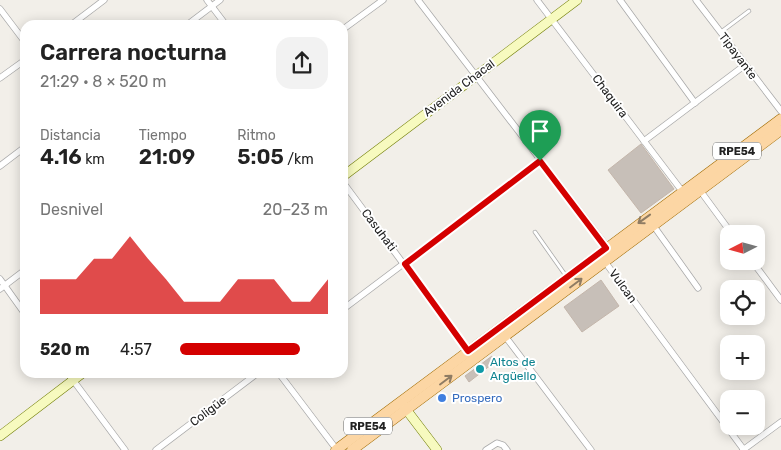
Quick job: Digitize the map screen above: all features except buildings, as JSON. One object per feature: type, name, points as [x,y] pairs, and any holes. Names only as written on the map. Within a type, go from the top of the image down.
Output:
[{"type":"main road","name":"Avenida Chacal","points":[[348,172],[578,0]]},
{"type":"main road","name":"RPE54","points":[[337,450],[505,336],[654,225],[697,187],[781,119]]},
{"type":"main road","name":"RPE54","points":[[352,450],[468,351],[566,277],[682,191],[697,187],[781,130]]},
{"type":"main road","points":[[0,436],[77,378]]},
{"type":"main road","points":[[403,406],[438,450]]},
{"type":"street","points":[[78,20],[104,0]]},
{"type":"street","points":[[207,0],[222,20]]},
{"type":"street","points":[[194,20],[220,0]]},
{"type":"street","points":[[348,26],[383,0]]},
{"type":"street","points":[[418,0],[606,248]]},
{"type":"street","name":"Chaquira","points":[[537,0],[682,191]]},
{"type":"street","points":[[620,0],[695,103]]},
{"type":"street","name":"Tipayante","points":[[696,0],[781,111]]},
{"type":"street","points":[[0,10],[20,36]]},
{"type":"street","points":[[0,78],[20,64]]},
{"type":"street","points":[[644,140],[746,65]]},
{"type":"street","points":[[0,166],[20,151]]},
{"type":"street","points":[[348,306],[540,161]]},
{"type":"street","points":[[697,187],[725,225]]},
{"type":"street","name":"Casuhati","points":[[348,189],[468,351]]},
{"type":"street","points":[[654,225],[698,288]]},
{"type":"street","name":"Vulcan","points":[[606,248],[606,260],[744,450]]},
{"type":"street","points":[[759,270],[781,300]]},
{"type":"street","points":[[2,287],[20,274]]},
{"type":"street","points":[[0,279],[2,287],[20,308]]},
{"type":"street","points":[[505,336],[591,450]]},
{"type":"street","points":[[71,378],[125,450]]},
{"type":"street","name":"Coligüe","points":[[156,450],[251,378]]},
{"type":"street","points":[[283,378],[337,450]]},
{"type":"street","points":[[744,450],[781,422]]},
{"type":"street","points":[[486,450],[497,443],[503,445],[507,450]]},
{"type":"lane","points":[[721,32],[750,11]]},
{"type":"lane","points":[[535,232],[566,277]]},
{"type":"place","name":"Altos de Argüello","points":[[480,369]]},
{"type":"place","name":"Prospero","points":[[442,398]]},
{"type":"route","points":[[540,161],[606,248],[468,351],[405,264],[540,161]]}]
